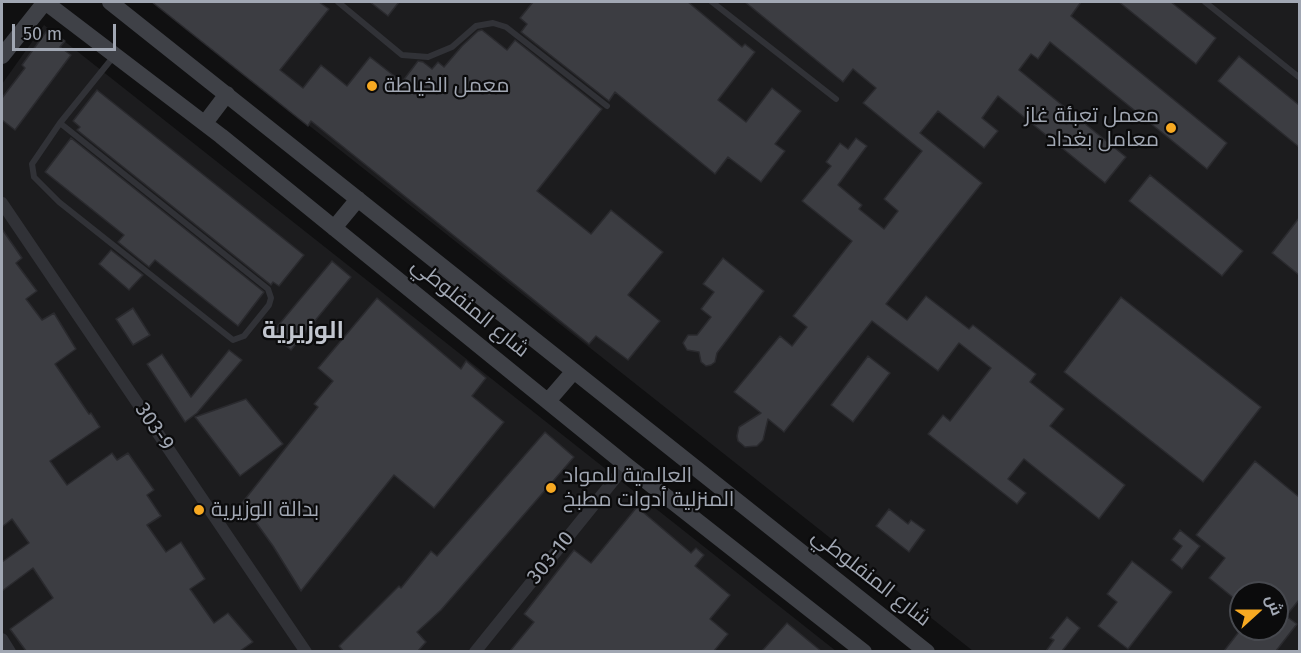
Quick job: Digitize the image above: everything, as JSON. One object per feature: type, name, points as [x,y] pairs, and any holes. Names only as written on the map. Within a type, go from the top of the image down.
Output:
[{"type":"street","name":"شارع المنفلوطي","points":[[45,2],[205,123],[627,465],[864,651]]},
{"type":"street","points":[[2,56],[45,2]]},
{"type":"street","name":"شارع المنفلوطي","points":[[110,2],[927,651]]},
{"type":"street","points":[[205,123],[227,94]]},
{"type":"street","points":[[334,228],[358,199]]},
{"type":"street","name":"303-9","points":[[2,203],[306,651]]},
{"type":"street","points":[[548,401],[574,371]]},
{"type":"street","name":"303-10","points":[[475,651],[627,465]]},
{"type":"street","points":[[2,639],[10,651]]},
{"type":"lane","points":[[338,2],[402,55],[428,57],[452,47],[476,26],[493,22],[506,27],[607,106]]},
{"type":"lane","points":[[712,2],[836,99]]},
{"type":"lane","points":[[1204,2],[1299,78]]},
{"type":"lane","points":[[60,123],[268,289],[272,298],[269,305],[244,336],[233,340],[59,202],[34,177],[32,164],[60,123],[115,55]]},
{"type":"shaded area","points":[[153,2],[1299,2],[1299,651],[973,651]]},
{"type":"shaded area","points":[[44,25],[836,651],[2,652],[2,84]]},
{"type":"building","points":[[152,2],[319,2],[329,9],[280,70],[303,88],[321,65],[347,86],[370,57],[402,82],[418,61],[432,69],[438,62],[444,67],[478,31],[482,30],[507,50],[515,40],[602,109],[537,191],[591,234],[611,210],[663,252],[628,295],[660,321],[628,360],[596,336],[589,344],[311,121],[308,126]]},
{"type":"building","points":[[370,2],[399,2],[388,16]]},
{"type":"building","points":[[533,2],[688,2],[742,47],[745,44],[755,52],[718,100],[746,122],[772,88],[801,111],[775,144],[785,151],[761,182],[728,157],[715,174],[615,92],[609,101],[521,32],[527,24],[520,18]]},
{"type":"building","points":[[745,2],[1081,2],[1071,16],[1227,143],[1207,169],[1050,42],[1038,59],[1031,54],[1019,70],[1126,157],[1105,183],[998,96],[982,118],[998,131],[984,148],[938,111],[920,133],[982,183],[886,304],[907,320],[926,296],[969,329],[973,325],[1036,374],[1030,382],[1064,409],[1050,426],[1125,485],[1099,519],[1024,459],[1008,479],[1026,493],[1017,504],[928,434],[943,415],[950,421],[991,368],[959,343],[938,371],[872,321],[784,432],[768,419],[763,440],[757,446],[745,447],[738,441],[739,427],[761,413],[734,392],[780,336],[792,346],[807,327],[793,316],[852,241],[802,201],[831,166],[826,162],[840,143],[848,149],[856,138],[867,146],[838,185],[862,205],[859,209],[884,229],[898,211],[884,199],[922,151],[863,103],[876,88],[853,69],[843,82]]},
{"type":"building","points":[[1119,2],[1171,2],[1216,38],[1196,64]]},
{"type":"building","points":[[48,29],[65,41],[60,47],[71,55],[15,130],[2,120],[2,98],[25,68],[22,65]]},
{"type":"building","points":[[1239,56],[1299,105],[1299,147],[1218,81]]},
{"type":"building","points":[[97,90],[304,255],[279,286],[273,282],[271,285],[77,130],[80,127],[73,121]]},
{"type":"building","points":[[71,138],[264,292],[238,326],[155,260],[149,267],[118,242],[124,235],[45,172]]},
{"type":"building","points":[[1150,175],[1243,251],[1222,276],[1129,201]]},
{"type":"building","points":[[1299,218],[1299,275],[1272,253]]},
{"type":"building","points":[[2,229],[22,258],[16,263],[37,291],[26,299],[42,320],[54,313],[76,349],[55,364],[100,427],[50,461],[67,485],[112,453],[117,460],[128,453],[154,490],[147,495],[161,516],[147,525],[166,552],[181,542],[205,579],[190,589],[214,623],[228,613],[253,642],[240,651],[26,651],[10,629],[53,598],[33,568],[2,591],[2,562],[29,543],[12,519],[2,527]]},
{"type":"building","points":[[111,250],[143,275],[129,290],[99,264]]},
{"type":"building","points":[[723,258],[764,291],[717,353],[715,362],[706,366],[701,362],[699,352],[687,350],[683,343],[688,335],[697,335],[711,317],[701,309],[714,292],[703,284]]},
{"type":"building","points":[[332,261],[351,277],[291,350],[271,334]]},
{"type":"building","points":[[1121,297],[1261,407],[1203,482],[1064,372]]},
{"type":"building","points":[[377,298],[461,369],[466,361],[486,378],[472,396],[504,422],[434,508],[394,475],[301,591],[273,546],[242,503],[318,407],[314,404],[333,381],[318,368]]},
{"type":"building","points":[[133,308],[150,335],[133,345],[116,319]]},
{"type":"building","points":[[229,350],[242,360],[197,413],[185,422],[147,364],[162,354],[191,397]]},
{"type":"building","points":[[868,356],[890,373],[853,422],[831,405]]},
{"type":"building","points":[[246,399],[283,444],[240,476],[195,417]]},
{"type":"building","points":[[545,432],[574,457],[441,610],[417,632],[426,642],[418,651],[343,651],[339,646],[399,586],[401,588],[431,551],[437,556]]},
{"type":"building","points":[[1255,461],[1299,497],[1299,600],[1289,612],[1289,581],[1229,581],[1229,594],[1209,578],[1225,558],[1196,535]]},
{"type":"building","points":[[637,507],[691,553],[696,548],[704,555],[695,566],[730,595],[710,619],[728,634],[714,651],[510,651],[534,622],[524,614],[574,550],[591,563]]},
{"type":"building","points":[[889,509],[908,524],[911,520],[925,530],[909,552],[876,526]]},
{"type":"building","points":[[1180,530],[1200,546],[1182,569],[1171,560],[1182,546],[1173,539]]},
{"type":"building","points":[[1132,561],[1172,592],[1128,649],[1098,626],[1117,602],[1107,594]]},
{"type":"building","points":[[1067,617],[1080,628],[1062,651],[1046,651],[1054,640],[1050,638]]},
{"type":"building","points":[[1289,618],[1297,624],[1289,634]]},
{"type":"building","points":[[787,623],[821,651],[762,651]]},
{"type":"building","points":[[1232,641],[1284,641],[1276,651],[1224,651]]},
{"type":"place","name":"معمل الخياطة","points":[[372,86]]},
{"type":"place","name":"معمل تعبئة غاز معامل بغداد","points":[[1171,128]]},
{"type":"place","name":"العالمية للمواد المنزلية أدوات مطبخ","points":[[551,488]]},
{"type":"place","name":"بدالة الوزيرية","points":[[199,510]]},
{"type":"district","name":"الوزيرية","points":[[303,331]]}]
